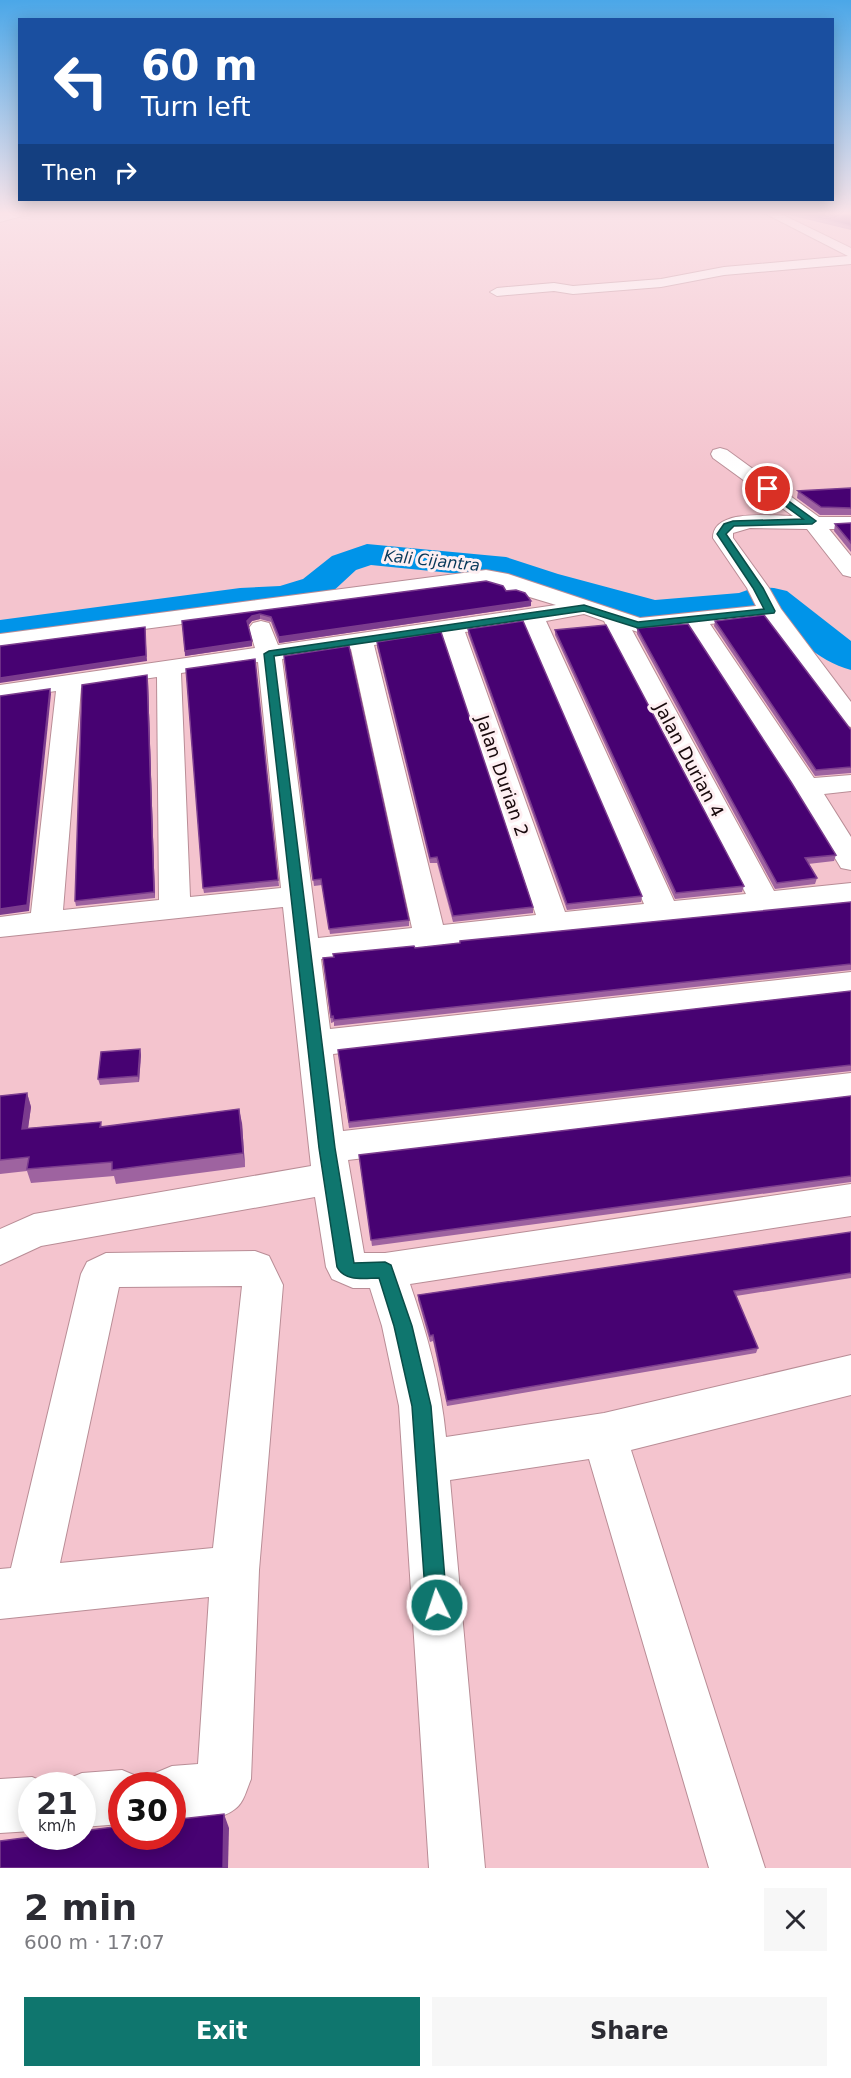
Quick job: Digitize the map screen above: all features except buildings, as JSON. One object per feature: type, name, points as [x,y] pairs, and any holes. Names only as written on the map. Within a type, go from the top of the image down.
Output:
[{"type":"street","points":[[720,454],[812,521],[851,570]]},
{"type":"street","points":[[851,523],[812,521],[733,524],[723,530],[723,538],[765,601],[851,719]]},
{"type":"street","points":[[0,640],[486,577],[500,579],[638,625],[694,618],[765,601]]},
{"type":"street","points":[[0,692],[169,668],[265,641],[361,640],[584,608]]},
{"type":"street","points":[[532,616],[663,912]]},
{"type":"street","name":"Jalan Durian 4","points":[[613,617],[765,902]]},
{"type":"street","points":[[694,618],[806,787],[851,861]]},
{"type":"street","name":"Jalan Durian 2","points":[[451,627],[554,924]]},
{"type":"street","points":[[361,640],[430,937]]},
{"type":"street","points":[[265,641],[330,1163],[346,1267],[353,1271],[385,1270],[851,1200]]},
{"type":"street","points":[[169,668],[175,909]]},
{"type":"street","points":[[46,922],[69,682]]},
{"type":"street","points":[[806,787],[851,783]]},
{"type":"street","points":[[304,950],[851,892]]},
{"type":"street","points":[[0,927],[297,896]]},
{"type":"street","points":[[315,1043],[851,983]]},
{"type":"street","points":[[0,1248],[34,1231],[330,1163],[851,1086]]},
{"type":"street","points":[[186,1792],[216,1790],[224,1779],[235,1570],[263,1285],[255,1268],[106,1270],[99,1280],[15,1592],[235,1570]]},
{"type":"street","points":[[385,1270],[403,1326],[421,1406],[457,1868]]},
{"type":"street","points":[[426,1462],[604,1435],[851,1375]]},
{"type":"street","points":[[604,1435],[737,1868]]},
{"type":"street","points":[[0,1806],[18,1805]]},
{"type":"waterway","name":"Kali Cijantra","points":[[0,631],[240,599],[282,597],[316,587],[344,563],[367,554],[506,568],[545,582],[655,611],[748,603],[756,598],[774,599],[825,642],[851,658]]},
{"type":"route","points":[[437,1605],[421,1406],[403,1326],[385,1270],[353,1271],[346,1267],[327,1148],[269,654],[584,608],[638,625],[770,611],[758,588],[722,534],[727,526],[733,524],[812,521],[768,489]]}]
